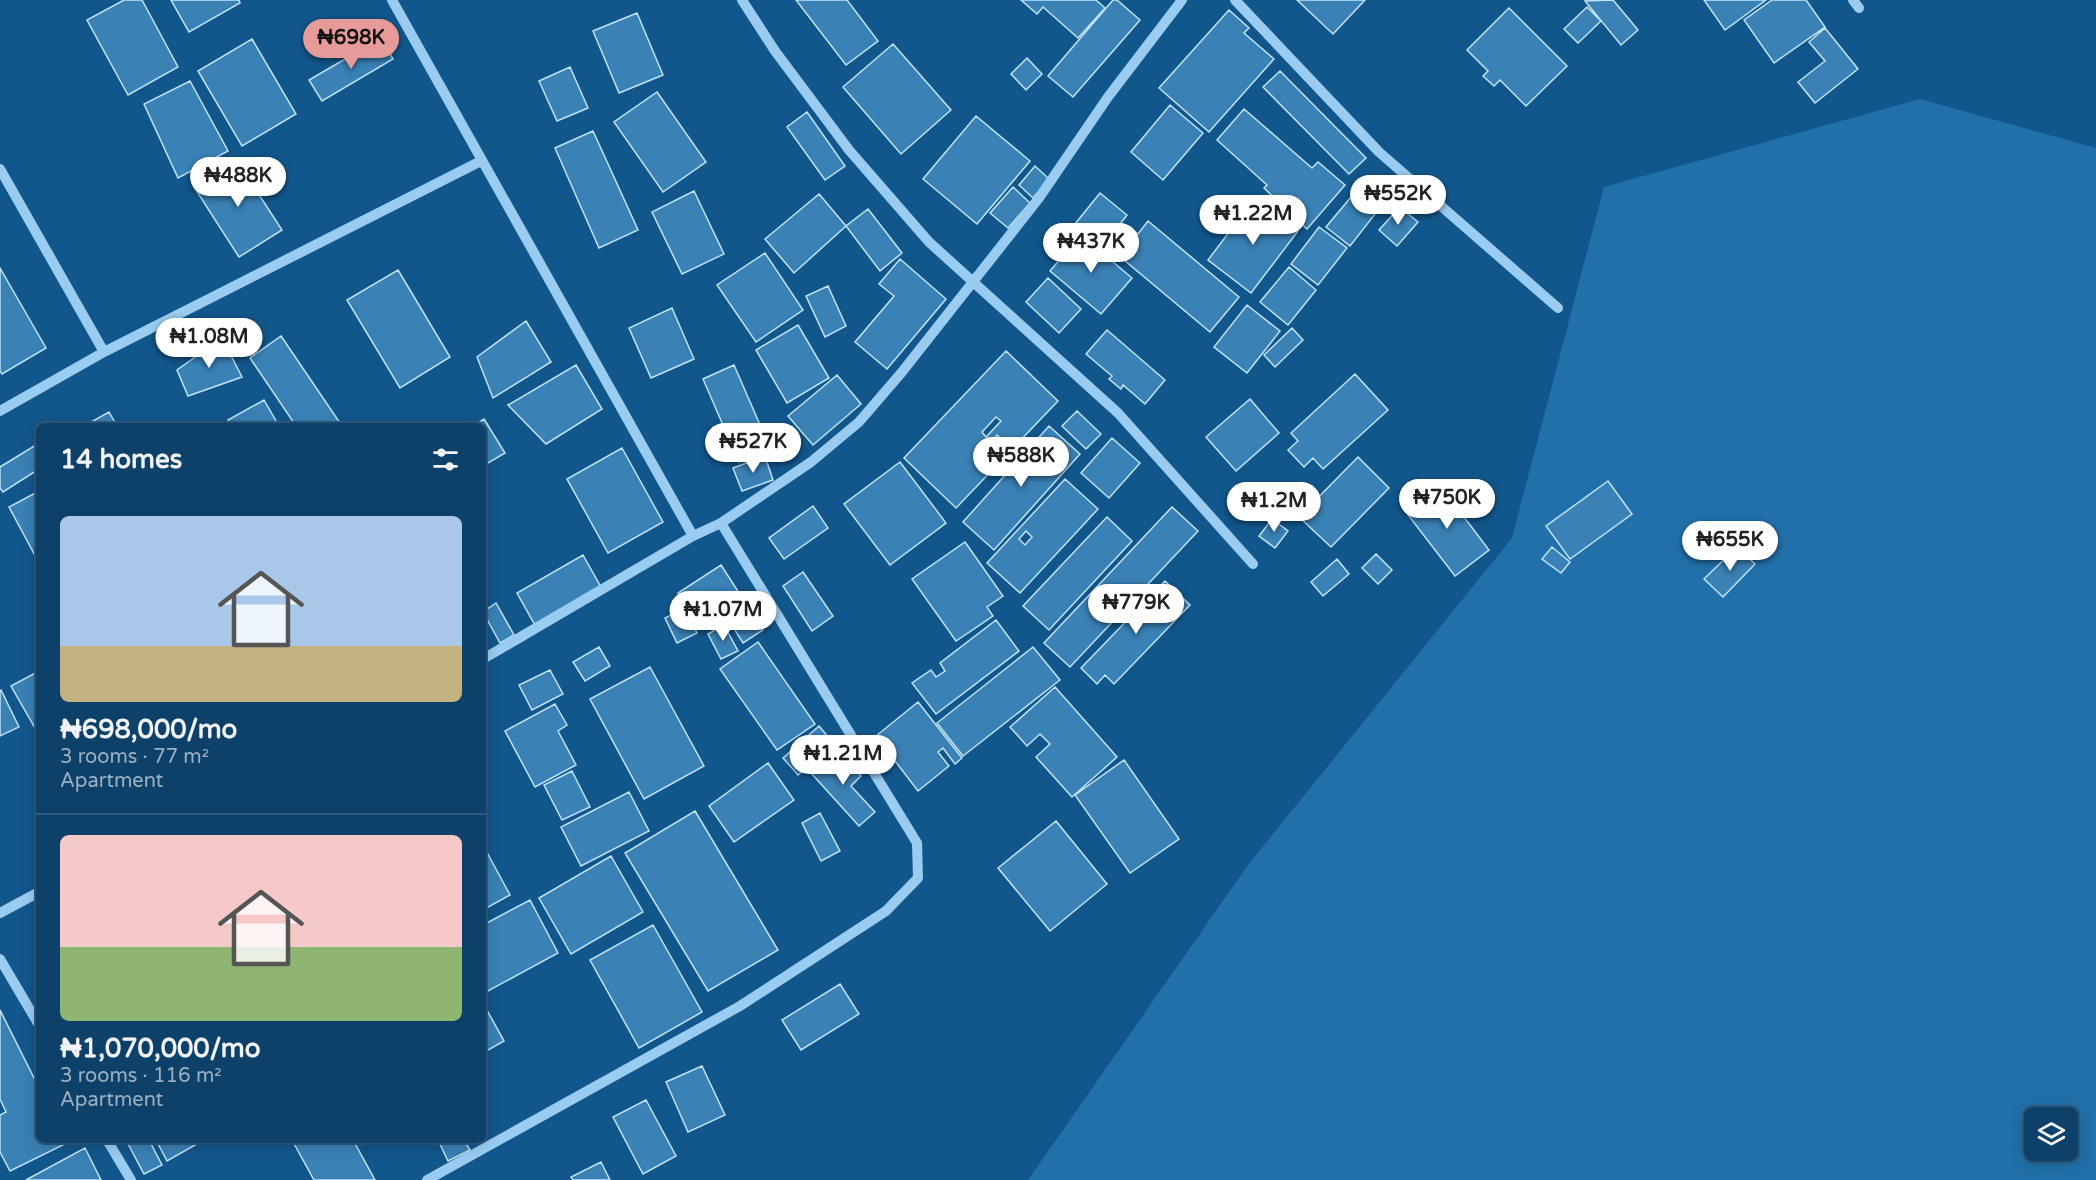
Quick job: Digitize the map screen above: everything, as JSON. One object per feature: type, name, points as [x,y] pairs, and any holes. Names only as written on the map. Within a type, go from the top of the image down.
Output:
[{"type":"street","points":[[392,0],[693,536]]},
{"type":"street","points":[[742,0],[775,51],[849,150],[929,242],[1118,413],[1253,564]]},
{"type":"street","points":[[486,657],[693,536],[721,523],[811,462],[859,422],[974,282],[1039,198],[1108,97],[1182,0]]},
{"type":"street","points":[[1234,0],[1379,152],[1558,308]]},
{"type":"street","points":[[0,411],[104,352],[481,160]]},
{"type":"street","points":[[0,169],[104,352]]},
{"type":"street","points":[[427,1180],[545,1112],[740,1006],[886,911],[918,878],[917,843],[721,523]]},
{"type":"street","points":[[0,913],[36,894]]},
{"type":"street","points":[[0,959],[36,1020]]},
{"type":"street","points":[[109,1143],[131,1180]]},
{"type":"shaded area","points":[[1920,99],[2096,148],[2096,1180],[1028,1180],[1248,865],[1512,538],[1604,187]]},
{"type":"building","points":[[124,0],[142,0],[178,67],[128,95],[87,20]]},
{"type":"building","points":[[171,0],[239,0],[240,3],[189,32]]},
{"type":"building","points":[[796,0],[847,0],[878,41],[846,65]]},
{"type":"building","points":[[1021,0],[1096,0],[1105,8],[1078,38],[1043,7],[1037,14]]},
{"type":"building","points":[[1113,0],[1117,0],[1140,20],[1073,97],[1048,76]]},
{"type":"building","points":[[1297,0],[1365,0],[1333,34]]},
{"type":"building","points":[[1613,0],[1638,30],[1621,45],[1585,1]]},
{"type":"building","points":[[1704,0],[1766,0],[1725,30]]},
{"type":"building","points":[[1772,0],[1806,0],[1825,27],[1774,63],[1744,20]]},
{"type":"building","points":[[1587,7],[1601,21],[1578,43],[1564,29]]},
{"type":"building","points":[[1509,8],[1567,66],[1526,106],[1500,80],[1494,86],[1483,76],[1488,71],[1467,50]]},
{"type":"building","points":[[1229,10],[1249,28],[1244,33],[1274,59],[1209,132],[1159,88]]},
{"type":"building","points":[[637,13],[663,75],[619,93],[593,31]]},
{"type":"building","points":[[1825,28],[1858,69],[1815,103],[1798,82],[1825,61],[1809,42]]},
{"type":"building","points":[[381,38],[393,59],[322,101],[309,80]]},
{"type":"building","points":[[252,39],[296,114],[242,146],[198,71]]},
{"type":"building","points":[[893,44],[951,110],[901,154],[843,87]]},
{"type":"building","points":[[1027,58],[1042,74],[1026,90],[1011,74]]},
{"type":"building","points":[[570,67],[588,108],[557,121],[539,81]]},
{"type":"building","points":[[1280,71],[1366,158],[1349,174],[1263,87]]},
{"type":"building","points":[[190,81],[228,151],[178,178],[144,104]]},
{"type":"building","points":[[657,92],[706,162],[663,192],[614,122]]},
{"type":"building","points":[[1170,105],[1203,133],[1163,180],[1131,152]]},
{"type":"building","points":[[1244,109],[1312,168],[1318,162],[1345,185],[1307,229],[1264,188],[1267,185],[1217,140]]},
{"type":"building","points":[[807,112],[845,166],[825,180],[787,127]]},
{"type":"building","points":[[976,116],[1030,161],[977,224],[923,179]]},
{"type":"building","points":[[593,131],[638,230],[599,248],[555,148]]},
{"type":"building","points":[[236,159],[282,230],[239,257],[194,187]]},
{"type":"building","points":[[1035,166],[1049,179],[1033,198],[1019,185]]},
{"type":"building","points":[[1013,187],[1030,203],[1008,228],[990,213]]},
{"type":"building","points":[[694,191],[724,254],[682,274],[652,212]]},
{"type":"building","points":[[1356,191],[1379,209],[1350,246],[1326,227]]},
{"type":"building","points":[[1100,193],[1127,215],[1103,246],[1075,224]]},
{"type":"building","points":[[819,194],[846,226],[794,273],[765,239]]},
{"type":"building","points":[[1255,198],[1298,231],[1251,293],[1208,260]]},
{"type":"building","points":[[1400,207],[1418,222],[1397,246],[1379,230]]},
{"type":"building","points":[[868,209],[902,253],[880,271],[846,226]]},
{"type":"building","points":[[1148,221],[1239,297],[1210,332],[1112,250],[1131,228],[1138,234]]},
{"type":"building","points":[[1319,227],[1347,248],[1318,285],[1291,264]]},
{"type":"building","points":[[1081,235],[1132,278],[1101,314],[1050,271]]},
{"type":"building","points":[[765,253],[803,310],[756,342],[717,285]]},
{"type":"building","points":[[900,259],[946,299],[887,369],[855,342],[894,296],[879,284]]},
{"type":"building","points":[[1289,267],[1316,290],[1288,325],[1260,302]]},
{"type":"building","points":[[0,268],[46,348],[2,374],[0,371]]},
{"type":"building","points":[[398,270],[450,357],[400,388],[347,300]]},
{"type":"building","points":[[1048,278],[1081,309],[1059,333],[1026,302]]},
{"type":"building","points":[[828,286],[846,326],[825,337],[806,296]]},
{"type":"building","points":[[1247,305],[1280,331],[1247,373],[1214,347]]},
{"type":"building","points":[[672,308],[694,359],[651,378],[629,328]]},
{"type":"building","points":[[526,321],[551,362],[493,398],[477,357]]},
{"type":"building","points":[[798,325],[829,378],[787,403],[756,350]]},
{"type":"building","points":[[1292,328],[1303,340],[1275,367],[1264,355]]},
{"type":"building","points":[[1107,330],[1165,380],[1145,404],[1123,385],[1121,389],[1109,379],[1112,376],[1086,354]]},
{"type":"building","points":[[281,336],[340,423],[294,423],[250,358]]},
{"type":"building","points":[[222,338],[242,377],[188,396],[177,370]]},
{"type":"building","points":[[1006,351],[1058,401],[1012,449],[997,435],[984,449],[999,463],[956,508],[904,458]],"holes":[[[996,417],[1001,421],[986,437],[982,432]]]},
{"type":"building","points":[[576,365],[602,409],[546,444],[508,405]]},
{"type":"building","points":[[734,365],[770,448],[739,462],[703,379]]},
{"type":"building","points":[[1355,374],[1388,410],[1323,469],[1313,458],[1304,467],[1288,450],[1298,441],[1291,433]]},
{"type":"building","points":[[837,375],[861,404],[813,445],[788,416]]},
{"type":"building","points":[[1250,399],[1279,433],[1236,471],[1206,437]]},
{"type":"building","points":[[264,400],[277,423],[230,423],[228,420]]},
{"type":"building","points":[[1077,411],[1101,434],[1086,449],[1062,426]]},
{"type":"building","points":[[109,412],[115,423],[89,423]]},
{"type":"building","points":[[484,419],[505,453],[486,464],[486,423],[478,423]]},
{"type":"building","points":[[1049,426],[1080,454],[994,550],[963,522]]},
{"type":"building","points":[[1112,438],[1140,463],[1109,498],[1081,473]]},
{"type":"building","points":[[36,445],[36,471],[3,492],[0,488],[0,467]]},
{"type":"building","points":[[622,448],[663,522],[608,553],[567,479]]},
{"type":"building","points":[[765,456],[773,480],[742,491],[733,468]]},
{"type":"building","points":[[1358,457],[1389,488],[1331,547],[1299,517]]},
{"type":"building","points":[[900,462],[946,523],[890,565],[844,504]]},
{"type":"building","points":[[1065,479],[1098,509],[1020,593],[987,563]],"holes":[[[1026,531],[1032,537],[1025,545],[1019,539]]]},
{"type":"building","points":[[1608,481],[1632,514],[1570,559],[1546,526]]},
{"type":"building","points":[[1439,484],[1489,550],[1455,576],[1405,511]]},
{"type":"building","points":[[36,493],[36,557],[9,507]]},
{"type":"building","points":[[813,506],[828,528],[784,559],[769,538]]},
{"type":"building","points":[[1172,507],[1198,531],[1070,667],[1044,643]]},
{"type":"building","points":[[1107,517],[1132,541],[1049,630],[1023,606]]},
{"type":"building","points":[[1272,519],[1288,531],[1275,548],[1259,536]]},
{"type":"building","points":[[965,542],[1003,596],[987,607],[993,616],[956,641],[912,579]]},
{"type":"building","points":[[1552,547],[1570,562],[1561,573],[1542,559]]},
{"type":"building","points":[[1737,547],[1755,564],[1723,597],[1704,579]]},
{"type":"building","points":[[1376,554],[1392,570],[1378,584],[1362,568]]},
{"type":"building","points":[[583,555],[602,589],[536,627],[517,593]]},
{"type":"building","points":[[1337,559],[1349,574],[1323,596],[1311,582]]},
{"type":"building","points":[[721,565],[763,630],[743,643],[719,605],[695,621],[678,593]]},
{"type":"building","points":[[803,572],[833,616],[812,631],[783,586]]},
{"type":"building","points":[[1165,581],[1190,605],[1114,684],[1105,675],[1097,684],[1081,668]]},
{"type":"building","points":[[496,603],[514,635],[500,643],[486,617],[486,610]]},
{"type":"building","points":[[685,608],[697,633],[677,643],[665,618]]},
{"type":"building","points":[[996,620],[1019,651],[936,714],[912,683],[931,670],[936,677],[945,671],[940,663]]},
{"type":"building","points":[[724,625],[738,651],[721,659],[708,634]]},
{"type":"building","points":[[758,642],[815,724],[777,750],[720,669]]},
{"type":"building","points":[[599,647],[610,666],[585,681],[573,662]]},
{"type":"building","points":[[1033,647],[1060,680],[963,756],[937,723]]},
{"type":"building","points":[[650,667],[704,766],[644,799],[590,699]]},
{"type":"building","points":[[550,670],[563,694],[532,710],[519,685]]},
{"type":"building","points":[[36,673],[35,728],[11,686]]},
{"type":"building","points":[[1055,687],[1117,757],[1072,797],[1036,757],[1050,744],[1040,734],[1027,746],[1010,727]]},
{"type":"building","points":[[0,691],[19,727],[0,736]]},
{"type":"building","points":[[918,702],[962,758],[955,764],[943,748],[938,752],[949,766],[918,791],[876,736]]},
{"type":"building","points":[[555,704],[567,725],[558,731],[576,765],[535,787],[505,731]]},
{"type":"building","points":[[819,726],[834,744],[798,775],[783,758]]},
{"type":"building","points":[[837,750],[861,776],[851,786],[875,812],[859,826],[811,773]]},
{"type":"building","points":[[1124,760],[1179,839],[1130,873],[1075,795]]},
{"type":"building","points":[[768,763],[794,800],[734,842],[709,806]]},
{"type":"building","points":[[572,771],[590,807],[562,820],[544,785]]},
{"type":"building","points":[[629,792],[649,831],[581,866],[561,827]]},
{"type":"building","points":[[695,811],[778,950],[708,991],[625,853]]},
{"type":"building","points":[[820,813],[840,851],[821,861],[802,823]]},
{"type":"building","points":[[1056,821],[1107,884],[1050,931],[998,868]]},
{"type":"building","points":[[486,851],[510,895],[486,908]]},
{"type":"building","points":[[611,856],[643,912],[571,954],[539,898]]},
{"type":"building","points":[[530,900],[558,953],[486,992],[486,923]]},
{"type":"building","points":[[653,925],[702,1012],[639,1048],[590,960]]},
{"type":"building","points":[[840,984],[859,1014],[801,1050],[782,1020]]},
{"type":"building","points":[[486,1008],[504,1041],[486,1051]]},
{"type":"building","points":[[0,1010],[36,1082],[36,1143],[67,1143],[10,1171],[0,1152],[0,1115],[6,1112],[0,1099]]},
{"type":"building","points":[[702,1066],[725,1115],[688,1132],[666,1082]]},
{"type":"building","points":[[646,1100],[676,1156],[643,1174],[613,1117]]},
{"type":"building","points":[[128,1143],[151,1143],[162,1165],[144,1174]]},
{"type":"building","points":[[158,1143],[199,1143],[167,1161]]},
{"type":"building","points":[[294,1143],[355,1143],[375,1180],[314,1180]]},
{"type":"building","points":[[439,1143],[466,1143],[470,1150],[448,1161]]},
{"type":"building","points":[[85,1148],[101,1180],[26,1180]]},
{"type":"building","points":[[601,1162],[610,1180],[573,1180],[571,1177]]}]
